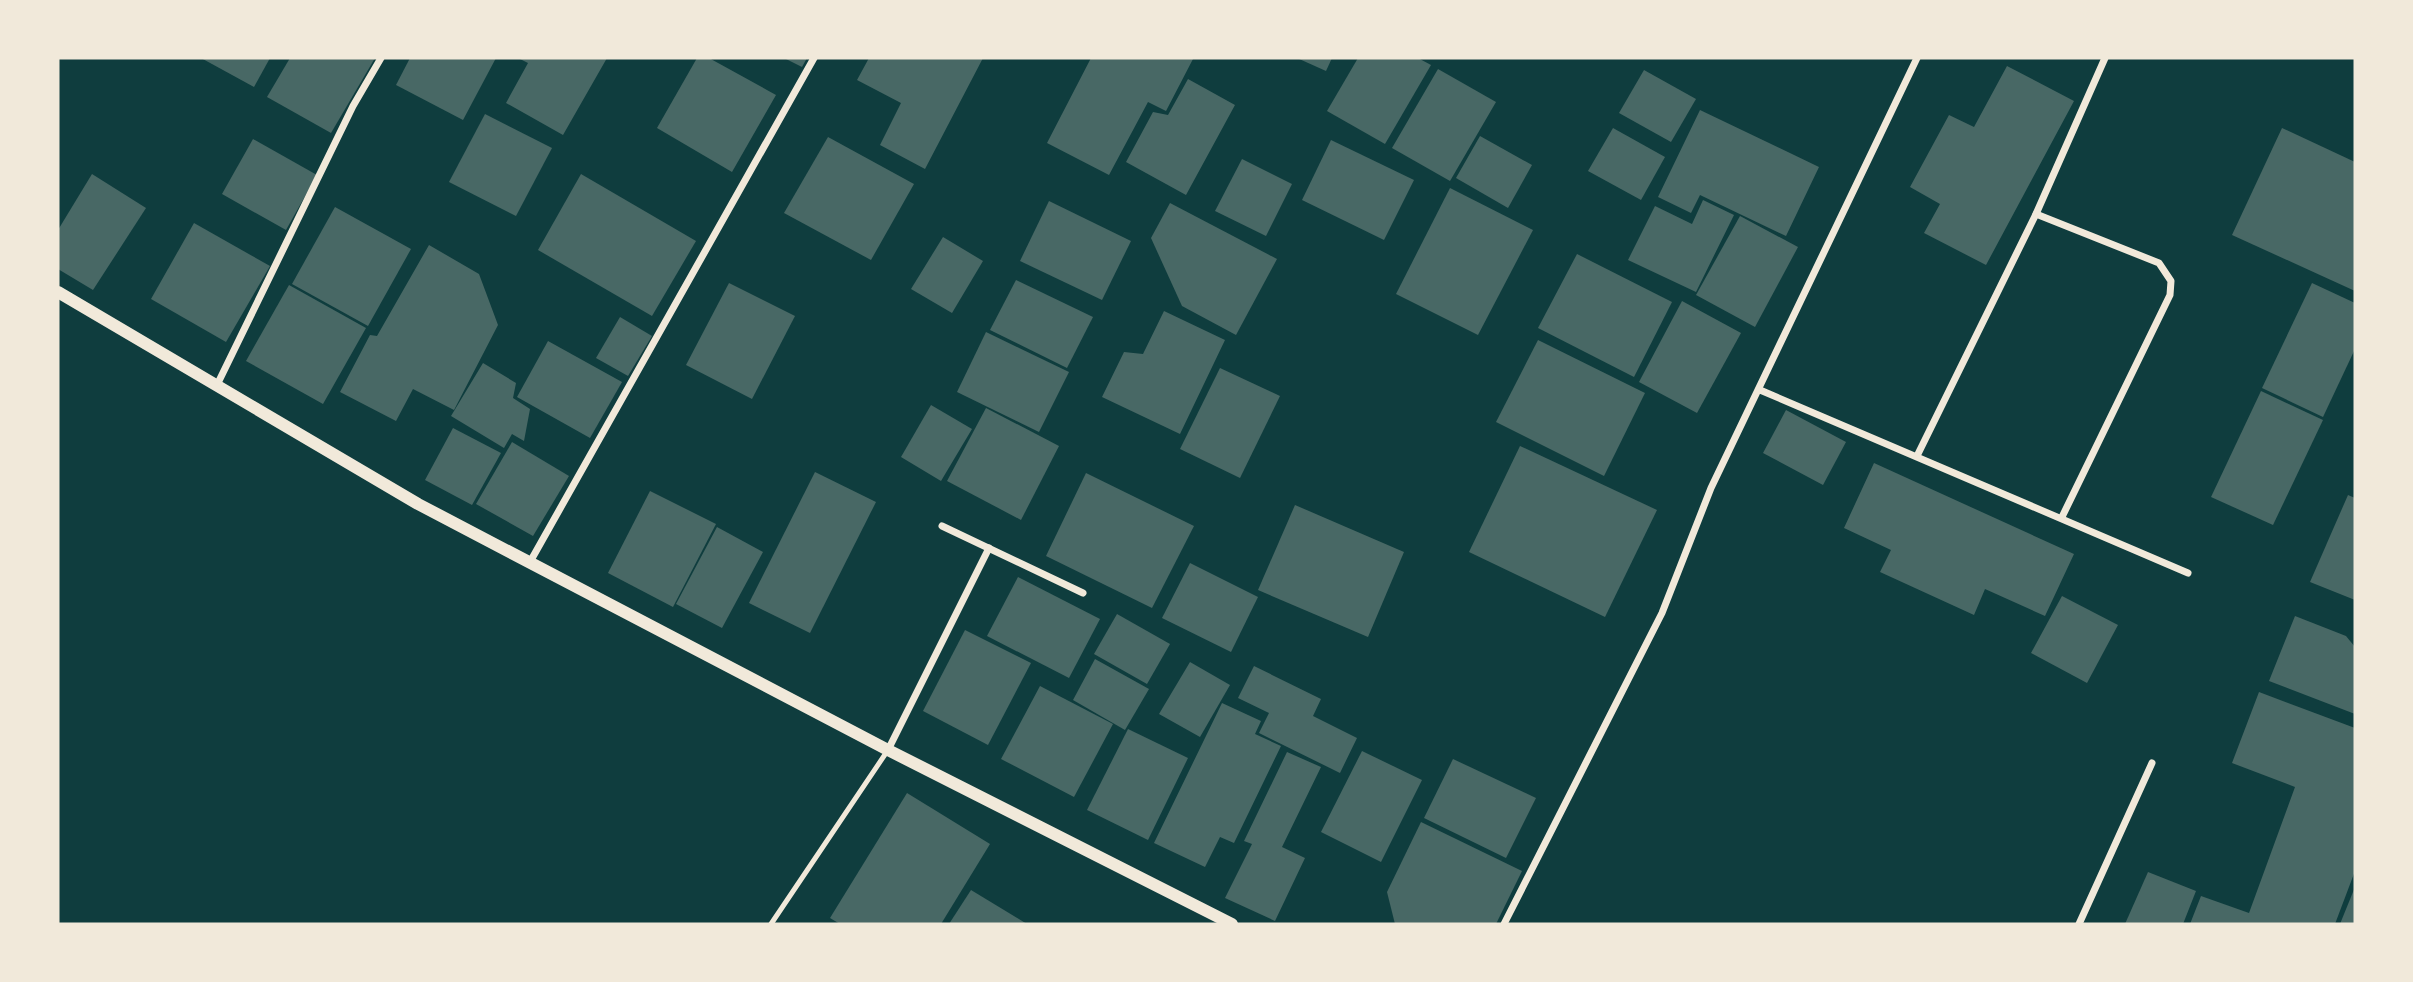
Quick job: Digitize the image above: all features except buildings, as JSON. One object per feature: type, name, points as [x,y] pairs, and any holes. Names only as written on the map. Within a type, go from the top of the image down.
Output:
[{"type":"street","points":[[217,385],[353,106],[381,58]]},
{"type":"street","points":[[530,562],[814,58]]},
{"type":"street","points":[[1504,924],[1662,614],[1712,488],[1917,58]]},
{"type":"street","points":[[1917,456],[2036,214],[2105,58]]},
{"type":"street","points":[[2036,214],[2159,263],[2171,281],[2170,295],[2062,517]]},
{"type":"street","points":[[58,292],[418,504],[888,750],[1232,924]]},
{"type":"street","points":[[1760,390],[2188,573]]},
{"type":"street","points":[[942,526],[1083,593]]},
{"type":"street","points":[[888,750],[989,548]]},
{"type":"street","points":[[2080,924],[2152,763]]},
{"type":"lane","points":[[771,924],[888,750]]}]
